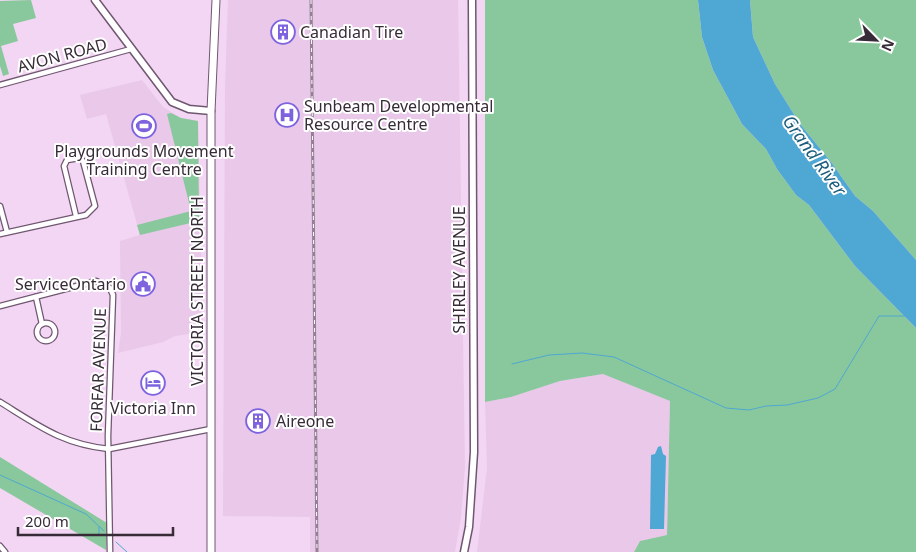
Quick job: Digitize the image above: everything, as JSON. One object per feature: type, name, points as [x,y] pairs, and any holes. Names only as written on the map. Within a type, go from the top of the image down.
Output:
[{"type":"main road","points":[[95,0],[172,102],[189,109],[211,111]]},
{"type":"main road","name":"VICTORIA STREET NORTH","points":[[211,552],[211,111],[216,0]]},
{"type":"main road","name":"SHIRLEY AVENUE","points":[[464,552],[467,539],[474,452],[472,0]]},
{"type":"street","name":"AVON ROAD","points":[[0,85],[131,49]]},
{"type":"street","points":[[0,234],[86,215],[95,206],[83,161],[73,158],[67,160],[64,166],[76,216]]},
{"type":"street","points":[[0,206],[7,232]]},
{"type":"street","name":"FORFAR AVENUE","points":[[0,306],[96,282],[104,283],[113,295],[109,359],[109,449]]},
{"type":"street","points":[[36,297],[42,324]]},
{"type":"street","points":[[47,323],[53,328],[54,334],[49,340],[44,341],[38,336],[38,328],[42,324],[47,323]]},
{"type":"street","name":"FORFAR AVENUE","points":[[0,402],[56,436],[73,443],[109,449],[210,429]]},
{"type":"street","points":[[109,449],[110,552]]},
{"type":"street","points":[[0,546],[5,552]]},
{"type":"shaded area","points":[[228,0],[458,0],[465,467],[461,517],[455,552],[310,552],[310,517],[223,516],[225,88]]},
{"type":"shaded area","points":[[142,80],[163,107],[181,118],[198,121],[203,332],[175,336],[163,342],[118,353],[121,333],[120,241],[140,235],[106,114],[87,119],[80,95]]},
{"type":"shaded area","points":[[603,374],[670,401],[667,535],[640,541],[634,552],[477,552],[487,468],[485,402],[511,397],[560,381]]},
{"type":"green space","points":[[31,0],[36,18],[13,24],[18,41],[1,46],[9,74],[3,76],[0,66],[0,1]]},
{"type":"green space","points":[[485,0],[698,0],[702,37],[713,70],[742,124],[766,149],[777,169],[796,195],[809,205],[855,266],[916,328],[916,552],[634,552],[640,541],[667,535],[670,401],[603,374],[560,381],[511,397],[485,402]]},
{"type":"green space","points":[[750,0],[916,0],[916,260],[873,211],[855,196],[831,162],[800,124],[775,84],[753,37]]},
{"type":"green space","points":[[171,113],[181,118],[198,121],[199,221],[140,235],[137,225],[191,211],[167,114]]},
{"type":"green space","points":[[0,457],[107,523],[106,550],[0,488]]},
{"type":"water","name":"Grand River","points":[[698,0],[750,0],[753,37],[775,84],[800,124],[831,162],[855,196],[873,211],[916,260],[916,328],[855,266],[809,205],[796,195],[777,169],[766,149],[742,124],[713,70],[702,37]]},
{"type":"water","points":[[661,446],[663,454],[666,456],[664,529],[650,529],[651,455],[655,454],[658,447]]},
{"type":"waterway","points":[[512,364],[549,355],[582,353],[614,357],[726,408],[749,410],[766,406],[787,405],[818,398],[835,389],[879,316],[906,316]]},
{"type":"waterway","points":[[0,475],[86,514],[104,531]]},
{"type":"waterway","points":[[99,527],[99,534]]},
{"type":"waterway","points":[[116,542],[127,552]]},
{"type":"railway","points":[[311,0],[317,552]]},
{"type":"place","name":"Canadian Tire","points":[[283,32]]},
{"type":"place","name":"Sunbeam Developmental Resource Centre","points":[[287,115]]},
{"type":"place","name":"Playgrounds Movement Training Centre","points":[[144,126]]},
{"type":"place","name":"ServiceOntario","points":[[143,284]]},
{"type":"place","name":"Victoria Inn","points":[[153,383]]},
{"type":"place","name":"Aireone","points":[[258,421]]}]
